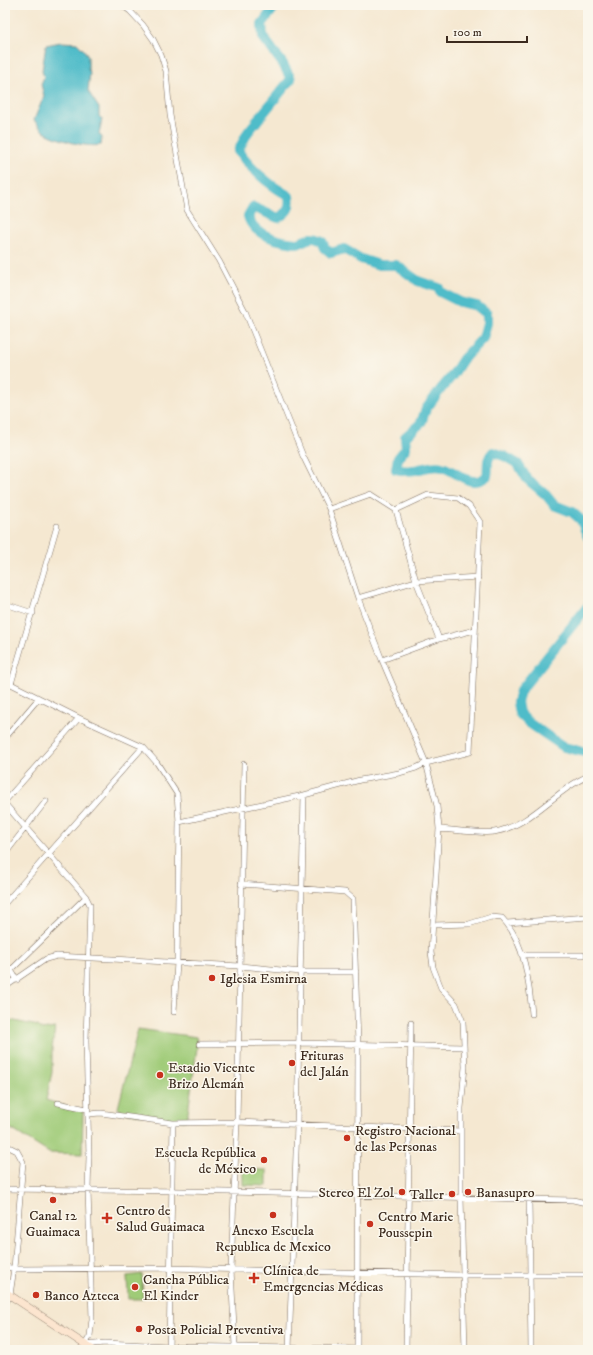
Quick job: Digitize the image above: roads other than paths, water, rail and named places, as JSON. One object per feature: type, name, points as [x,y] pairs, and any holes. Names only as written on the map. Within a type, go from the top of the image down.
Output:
[{"type":"main road","points":[[8,1294],[86,1347],[93,1350]]},
{"type":"street","points":[[122,5],[130,10],[143,26],[153,39],[161,54],[166,71],[170,115],[187,210],[219,261],[245,311],[303,456],[328,509],[358,598],[382,660],[426,763],[440,829],[431,939],[433,967],[441,988],[456,1004],[463,1022],[465,1067],[461,1108],[461,1197],[466,1350]]},
{"type":"street","points":[[328,509],[371,494],[396,510],[416,581],[439,639]]},
{"type":"street","points":[[179,822],[243,809],[360,780],[399,773],[416,768],[426,763],[470,752],[480,522],[469,506],[458,498],[428,495],[396,510]]},
{"type":"street","points":[[11,684],[33,613],[57,526]]},
{"type":"street","points":[[358,598],[416,581],[478,577]]},
{"type":"street","points":[[5,604],[33,613]]},
{"type":"street","points":[[382,660],[439,639],[475,630]]},
{"type":"street","points":[[5,681],[79,718],[143,747],[157,763],[177,794],[179,822],[177,962],[174,1012]]},
{"type":"street","points":[[5,738],[39,698]]},
{"type":"street","points":[[79,718],[5,803],[86,897],[91,907],[86,1041],[89,1156],[88,1190],[92,1269],[92,1319],[90,1336],[86,1347]]},
{"type":"street","points":[[5,903],[143,747]]},
{"type":"street","points":[[235,1346],[231,1270],[237,1122],[244,764]]},
{"type":"street","points":[[440,829],[494,832],[523,821],[575,782],[588,776]]},
{"type":"street","points":[[289,1349],[297,1125],[304,794]]},
{"type":"street","points":[[5,854],[46,801]]},
{"type":"street","points":[[241,884],[302,890],[345,892],[352,897],[354,903],[358,1044],[357,1350]]},
{"type":"street","points":[[11,970],[86,897]]},
{"type":"street","points":[[433,924],[469,924],[496,916],[502,918],[507,923],[522,955],[528,979],[532,1014]]},
{"type":"street","points":[[507,923],[588,917]]},
{"type":"street","points":[[522,955],[582,955]]},
{"type":"street","points":[[5,987],[52,957],[89,957],[177,962],[301,972],[356,972]]},
{"type":"street","points":[[5,965],[11,970],[17,980]]},
{"type":"street","points":[[406,1350],[411,1023]]},
{"type":"street","points":[[199,1044],[299,1043],[463,1047]]},
{"type":"street","points":[[58,1103],[88,1112],[173,1123],[237,1122],[461,1131]]},
{"type":"street","points":[[169,1348],[173,1191],[173,1123]]},
{"type":"street","points":[[5,1145],[17,1152],[21,1156],[23,1162],[22,1189],[14,1268],[5,1304]]},
{"type":"street","points":[[5,1189],[173,1191],[294,1195],[577,1200],[586,1203],[588,1208]]},
{"type":"street","points":[[529,1199],[531,1350]]},
{"type":"street","points":[[5,1267],[92,1269],[170,1268],[463,1275],[588,1275]]},
{"type":"street","points":[[86,1347],[105,1343],[169,1348],[235,1346],[289,1349],[430,1350]]},
{"type":"water","points":[[61,42],[77,43],[88,57],[88,70],[90,72],[88,91],[99,108],[99,116],[102,119],[99,134],[102,137],[101,145],[95,146],[72,143],[56,138],[44,132],[34,120],[44,96],[41,84],[44,77],[42,71],[46,45]]},
{"type":"waterway","points":[[276,5],[262,24],[263,37],[283,64],[291,79],[248,132],[238,151],[249,165],[261,176],[274,187],[289,196],[290,204],[286,212],[278,218],[253,207],[248,216],[251,223],[255,228],[274,239],[298,243],[309,238],[315,238],[322,241],[325,248],[331,253],[344,249],[361,259],[379,265],[396,265],[418,281],[439,288],[440,292],[460,302],[477,306],[487,314],[487,323],[483,338],[463,359],[452,376],[426,409],[421,423],[405,437],[406,448],[398,458],[396,469],[409,471],[437,466],[448,469],[470,480],[481,480],[487,476],[488,461],[493,452],[518,464],[527,479],[546,495],[554,505],[572,512],[581,520],[588,537]]},
{"type":"waterway","points":[[588,606],[520,691],[517,702],[519,713],[529,723],[564,747],[588,753]]},
{"type":"place","name":"Iglesia Esmirna","points":[[212,978]]},
{"type":"place","name":"Frituras del Jalán","points":[[292,1063]]},
{"type":"place","name":"Estadio Vicente Brizo Alemán","points":[[160,1075]]},
{"type":"place","name":"Registro Nacional de las Personas","points":[[347,1138]]},
{"type":"place","name":"Escuela República de México","points":[[264,1160]]},
{"type":"place","name":"Stereo El Zol","points":[[402,1192]]},
{"type":"place","name":"Banasupro","points":[[468,1192]]},
{"type":"place","name":"Taller","points":[[452,1194]]},
{"type":"place","name":"Canal 12 Guaimaca","points":[[53,1200]]},
{"type":"place","name":"Anexo Escuela Republica de Mexico","points":[[273,1215]]},
{"type":"place","name":"Centro de Salud Guaimaca","points":[[107,1218]]},
{"type":"place","name":"Centro Marie Poussepin","points":[[370,1224]]},
{"type":"place","name":"Clínica de Emergencias Médicas","points":[[254,1278]]},
{"type":"place","name":"Cancha Pública El Kinder","points":[[135,1287]]},
{"type":"place","name":"Banco Azteca","points":[[36,1295]]},
{"type":"place","name":"Posta Policial Preventiva","points":[[139,1329]]}]
